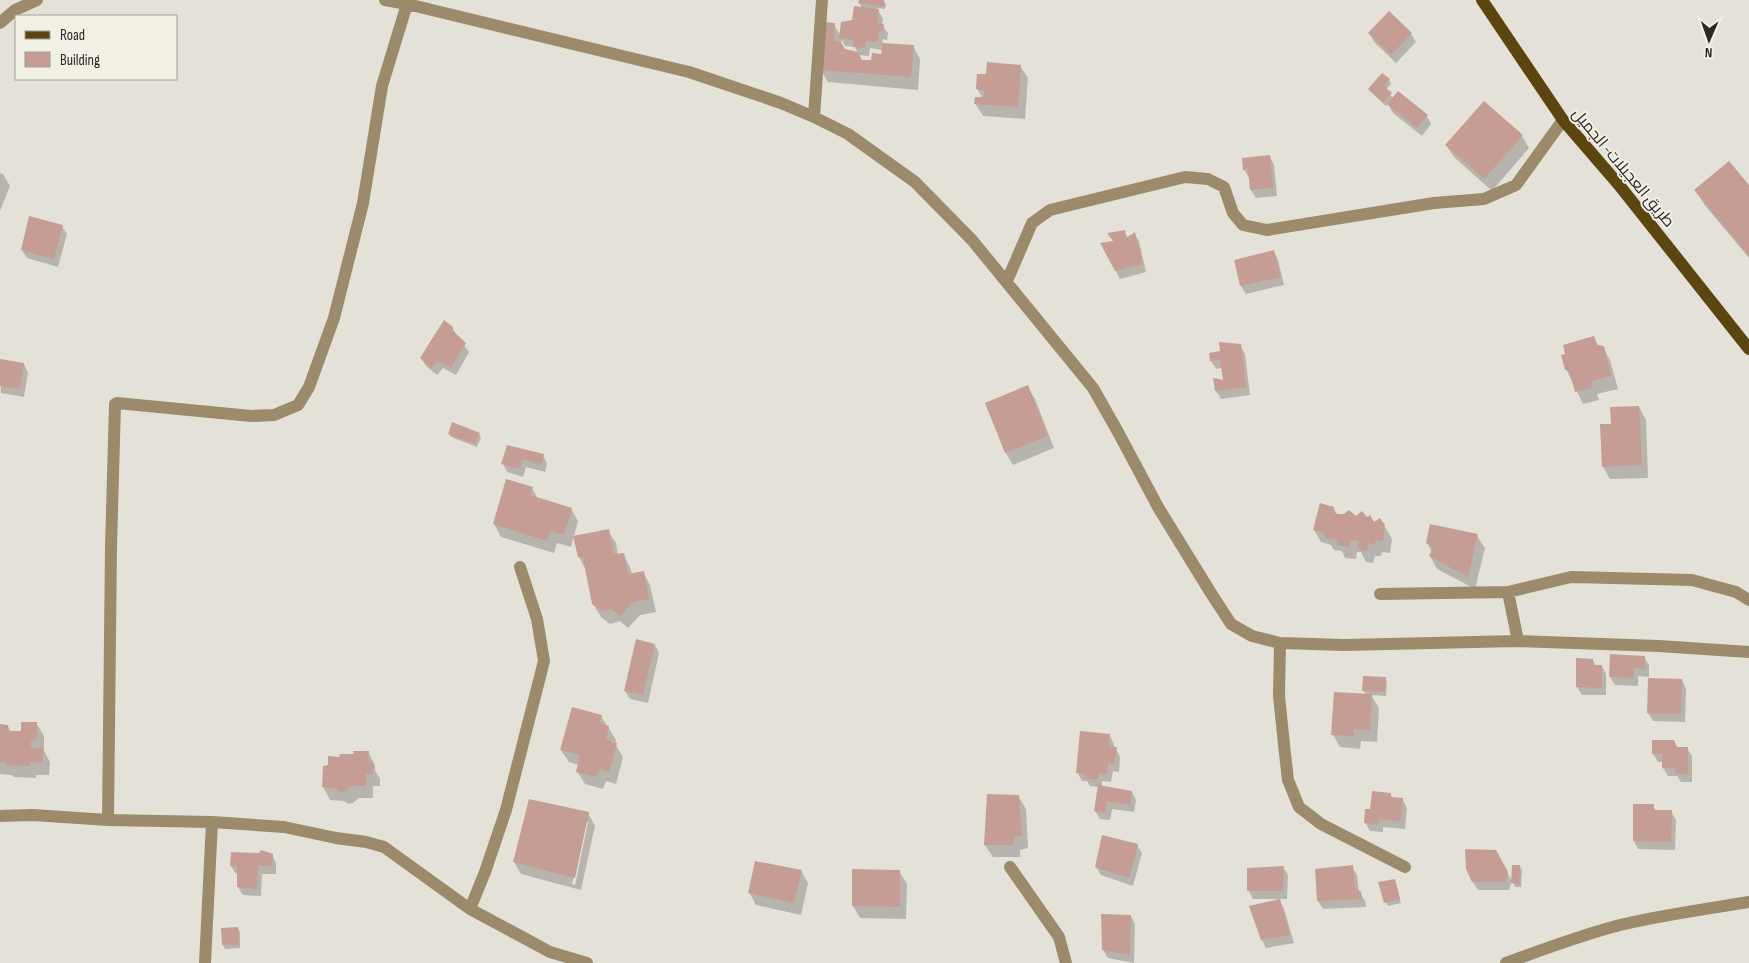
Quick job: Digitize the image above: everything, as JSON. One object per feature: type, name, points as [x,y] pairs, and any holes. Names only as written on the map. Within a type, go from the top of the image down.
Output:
[{"type":"main road","name":"طريق العجيلات- الجميل","points":[[1482,0],[1563,120],[1638,207],[1749,349]]},
{"type":"street","points":[[0,22],[15,10],[38,0]]},
{"type":"street","points":[[385,0],[690,72],[781,103],[848,134],[915,182],[972,240],[1093,388],[1158,507],[1231,624],[1252,636],[1280,643],[1345,645],[1518,641],[1659,646],[1749,652]]},
{"type":"street","points":[[814,117],[822,0]]},
{"type":"street","points":[[108,820],[111,537],[115,404],[117,402],[251,416],[274,415],[298,406],[309,387],[334,318],[363,203],[382,86],[407,4]]},
{"type":"street","points":[[1007,281],[1032,223],[1050,210],[1185,177],[1208,179],[1224,187],[1233,213],[1243,225],[1267,230],[1434,203],[1484,199],[1516,184],[1563,120]]},
{"type":"street","points":[[470,910],[506,810],[544,661],[537,619],[520,567]]},
{"type":"street","points":[[1380,594],[1508,592],[1571,577],[1692,580],[1736,592],[1749,600]]},
{"type":"street","points":[[1508,592],[1518,641]]},
{"type":"street","points":[[1280,643],[1279,696],[1288,780],[1299,807],[1321,824],[1404,867]]},
{"type":"street","points":[[0,816],[32,815],[108,820],[212,822],[284,826],[336,838],[366,842],[384,848],[470,910],[550,952],[586,963]]},
{"type":"street","points":[[205,963],[212,822]]},
{"type":"street","points":[[1010,867],[1059,937],[1066,963]]},
{"type":"street","points":[[1506,963],[1561,943],[1620,926],[1687,911],[1749,902]]},
{"type":"building","points":[[859,0],[884,0],[884,6],[858,3]]},
{"type":"building","points":[[854,6],[879,9],[877,23],[884,24],[883,32],[879,31],[877,42],[866,41],[865,48],[853,47],[854,40],[839,38],[841,22],[852,20]]},
{"type":"building","points":[[1389,11],[1412,33],[1391,55],[1368,33]]},
{"type":"building","points":[[824,22],[835,23],[834,41],[841,42],[845,49],[858,52],[862,60],[871,60],[872,53],[881,54],[882,43],[914,45],[911,77],[820,70]]},
{"type":"building","points":[[987,62],[1021,65],[1018,107],[974,104],[975,97],[984,97],[984,90],[976,89],[977,74],[986,74]]},
{"type":"building","points":[[1382,73],[1390,79],[1384,86],[1392,93],[1383,103],[1368,89]]},
{"type":"building","points":[[1398,91],[1428,115],[1417,128],[1387,104]]},
{"type":"building","points":[[1484,101],[1523,135],[1484,179],[1445,145]]},
{"type":"building","points":[[1270,155],[1273,188],[1250,190],[1248,169],[1243,170],[1242,158]]},
{"type":"building","points":[[1729,161],[1749,185],[1749,256],[1694,190]]},
{"type":"building","points":[[29,216],[63,225],[54,259],[21,250]]},
{"type":"building","points":[[1125,230],[1126,238],[1135,232],[1143,264],[1115,271],[1100,243],[1113,241],[1107,233]]},
{"type":"building","points":[[1274,250],[1281,277],[1240,286],[1234,260]]},
{"type":"building","points":[[444,320],[453,327],[453,331],[466,343],[451,368],[438,361],[431,368],[420,358]]},
{"type":"building","points":[[1594,336],[1597,345],[1604,346],[1611,376],[1591,381],[1592,388],[1575,392],[1569,370],[1565,370],[1561,355],[1565,354],[1563,345]]},
{"type":"building","points":[[1219,342],[1241,344],[1246,387],[1215,391],[1213,378],[1223,380],[1220,360],[1210,361],[1209,353],[1220,351]]},
{"type":"building","points":[[0,359],[24,363],[20,389],[0,386]]},
{"type":"building","points":[[1028,385],[1048,436],[1005,453],[985,403]]},
{"type":"building","points":[[1639,406],[1642,465],[1602,467],[1600,424],[1611,424],[1610,407]]},
{"type":"building","points":[[452,422],[480,433],[475,444],[448,434]]},
{"type":"building","points":[[507,445],[544,454],[541,464],[522,459],[519,469],[501,464]]},
{"type":"building","points":[[506,479],[533,487],[530,495],[572,508],[564,535],[550,531],[547,541],[493,524]]},
{"type":"building","points":[[1320,503],[1334,507],[1335,514],[1344,514],[1349,510],[1356,516],[1362,511],[1367,517],[1370,515],[1374,522],[1380,518],[1385,525],[1383,541],[1375,540],[1375,544],[1368,543],[1367,551],[1358,549],[1359,541],[1350,540],[1349,547],[1337,545],[1337,540],[1325,538],[1325,533],[1313,530]]},
{"type":"building","points":[[1430,524],[1478,534],[1468,577],[1429,556],[1433,547],[1426,543]]},
{"type":"building","points":[[609,529],[614,554],[624,553],[628,574],[644,571],[649,599],[633,602],[620,616],[611,609],[602,611],[592,604],[583,558],[578,557],[573,536]]},
{"type":"building","points":[[636,639],[655,644],[643,695],[624,691]]},
{"type":"building","points":[[1610,654],[1645,656],[1645,669],[1634,668],[1634,678],[1609,677]]},
{"type":"building","points":[[1576,658],[1593,659],[1593,665],[1602,665],[1602,688],[1576,687]]},
{"type":"building","points":[[1363,676],[1386,677],[1385,692],[1362,691]]},
{"type":"building","points":[[1648,678],[1682,679],[1681,714],[1647,713]]},
{"type":"building","points":[[1334,692],[1372,694],[1370,730],[1354,729],[1354,736],[1331,735]]},
{"type":"building","points":[[572,707],[602,715],[599,723],[609,726],[606,740],[617,743],[609,772],[599,769],[596,777],[576,772],[580,755],[560,750]]},
{"type":"building","points":[[21,722],[37,722],[37,739],[31,741],[31,748],[43,748],[43,763],[30,762],[30,766],[5,765],[5,762],[0,762],[0,724],[8,725],[8,731],[21,731]]},
{"type":"building","points":[[1080,731],[1110,734],[1109,747],[1117,747],[1114,764],[1108,763],[1107,774],[1098,773],[1097,780],[1084,778],[1085,774],[1076,773]]},
{"type":"building","points":[[1652,740],[1674,740],[1677,747],[1688,747],[1688,774],[1675,774],[1675,768],[1662,768],[1662,754],[1652,754]]},
{"type":"building","points":[[353,751],[369,751],[368,760],[374,765],[373,774],[366,774],[366,786],[352,786],[346,791],[340,792],[336,789],[322,787],[323,766],[328,765],[328,756],[339,757],[340,754],[354,754]]},
{"type":"building","points":[[1098,785],[1132,791],[1130,805],[1107,801],[1105,813],[1094,811]]},
{"type":"building","points":[[1372,791],[1391,793],[1391,797],[1403,798],[1401,821],[1379,819],[1379,824],[1364,823],[1365,809],[1370,809]]},
{"type":"building","points":[[987,794],[1019,795],[1022,836],[1014,837],[1013,845],[984,845]]},
{"type":"building","points":[[529,799],[589,812],[575,878],[513,862]]},
{"type":"building","points":[[1633,804],[1654,804],[1654,810],[1672,810],[1671,842],[1633,841]]},
{"type":"building","points":[[1102,835],[1138,844],[1129,878],[1095,867]]},
{"type":"building","points":[[1465,849],[1496,850],[1508,872],[1505,882],[1472,882],[1466,869]]},
{"type":"building","points":[[261,850],[273,854],[272,866],[258,866],[257,889],[237,887],[237,867],[230,866],[231,852],[259,853]]},
{"type":"building","points":[[755,861],[802,870],[794,903],[748,893]]},
{"type":"building","points":[[1353,865],[1355,888],[1361,892],[1362,899],[1317,901],[1315,869]]},
{"type":"building","points":[[1512,865],[1520,865],[1519,884],[1511,883]]},
{"type":"building","points":[[1284,866],[1283,891],[1247,891],[1247,868]]},
{"type":"building","points":[[852,869],[900,870],[900,907],[852,906]]},
{"type":"building","points":[[1395,879],[1400,899],[1384,903],[1378,882]]},
{"type":"building","points":[[1280,899],[1290,935],[1261,940],[1249,906]]},
{"type":"building","points":[[1101,914],[1131,915],[1130,955],[1102,950]]},
{"type":"building","points":[[238,927],[239,945],[222,945],[221,928]]}]
